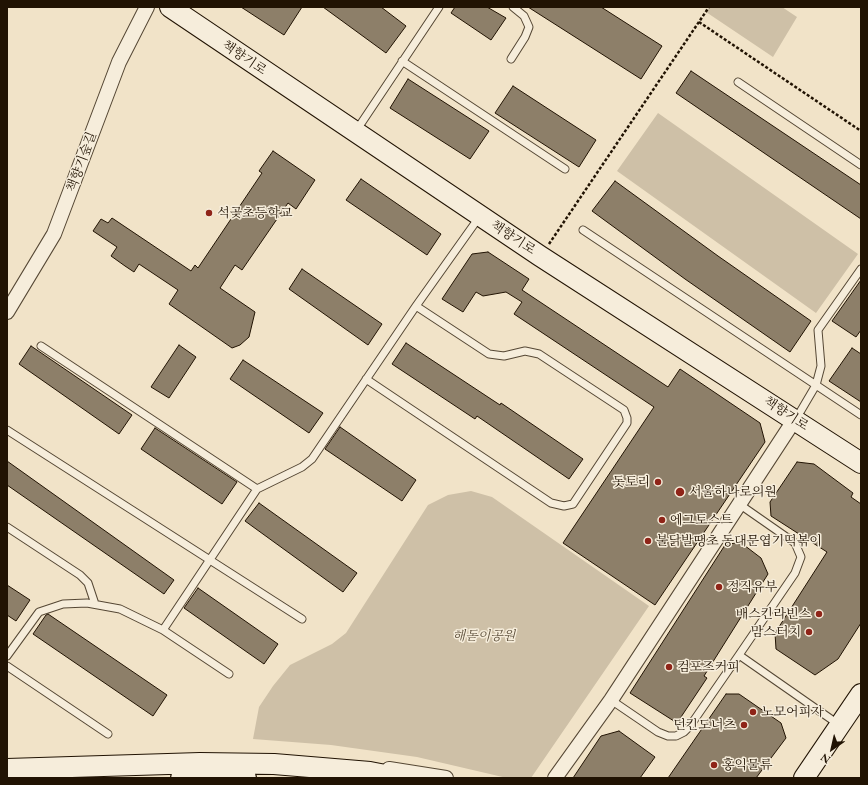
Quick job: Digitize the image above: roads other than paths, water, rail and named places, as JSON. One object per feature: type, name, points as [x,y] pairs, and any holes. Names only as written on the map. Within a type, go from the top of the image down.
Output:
[{"type":"street","name":"책향기숲길","points":[[7,312],[54,234],[119,62],[147,7]]},
{"type":"street","name":"책향기로","points":[[170,7],[355,133],[540,256],[796,420],[861,464]]},
{"type":"street","points":[[555,778],[611,700],[739,504],[796,420]]},
{"type":"street","points":[[804,778],[861,694]]},
{"type":"street","points":[[7,769],[200,763],[245,771],[268,755],[393,769],[446,778]]},
{"type":"street","points":[[181,778],[245,771],[274,764],[363,772],[401,778]]},
{"type":"lane","points":[[355,133],[439,7]]},
{"type":"lane","points":[[510,59],[525,37],[529,26],[524,16],[513,7]]},
{"type":"lane","points":[[402,61],[565,168]]},
{"type":"lane","points":[[738,82],[861,164]]},
{"type":"lane","points":[[163,630],[257,488],[302,467],[312,459],[416,306],[480,216]]},
{"type":"lane","points":[[583,230],[861,415]]},
{"type":"lane","points":[[796,420],[816,385],[821,366],[818,330],[861,269]]},
{"type":"lane","points":[[366,379],[551,503],[564,506],[573,504],[627,424],[627,418],[624,410],[539,354],[525,351],[504,356],[489,354],[416,306]]},
{"type":"lane","points":[[41,346],[257,488]]},
{"type":"lane","points":[[7,430],[209,561],[302,619]]},
{"type":"lane","points":[[611,700],[658,732],[668,736],[676,736],[684,732],[690,726],[795,574],[801,558],[795,543],[739,504]]},
{"type":"lane","points":[[7,527],[80,575],[88,583],[95,604]]},
{"type":"lane","points":[[7,656],[39,612],[63,604],[87,603],[120,609],[163,630],[229,674]]},
{"type":"lane","points":[[739,655],[840,725]]},
{"type":"lane","points":[[7,666],[108,734]]},
{"type":"place","name":"석곶초등학교","points":[[209,213]]},
{"type":"place","name":"돗토리","points":[[658,482]]},
{"type":"place","name":"서울하나로의원","points":[[680,492]]},
{"type":"place","name":"에그토스트","points":[[662,520]]},
{"type":"place","name":"불닭발땡초 동대문엽기떡볶이","points":[[648,541]]},
{"type":"place","name":"정직유부","points":[[719,587]]},
{"type":"place","name":"배스킨라빈스","points":[[819,614]]},
{"type":"place","name":"맘스터치","points":[[809,632]]},
{"type":"place","name":"컴포즈커피","points":[[669,667]]},
{"type":"place","name":"노모어피자","points":[[753,712]]},
{"type":"place","name":"던킨도너츠","points":[[744,725]]},
{"type":"place","name":"홍익물류","points":[[714,765]]},
{"type":"park label","name":"해돋이공원","points":[[484,636]]}]
